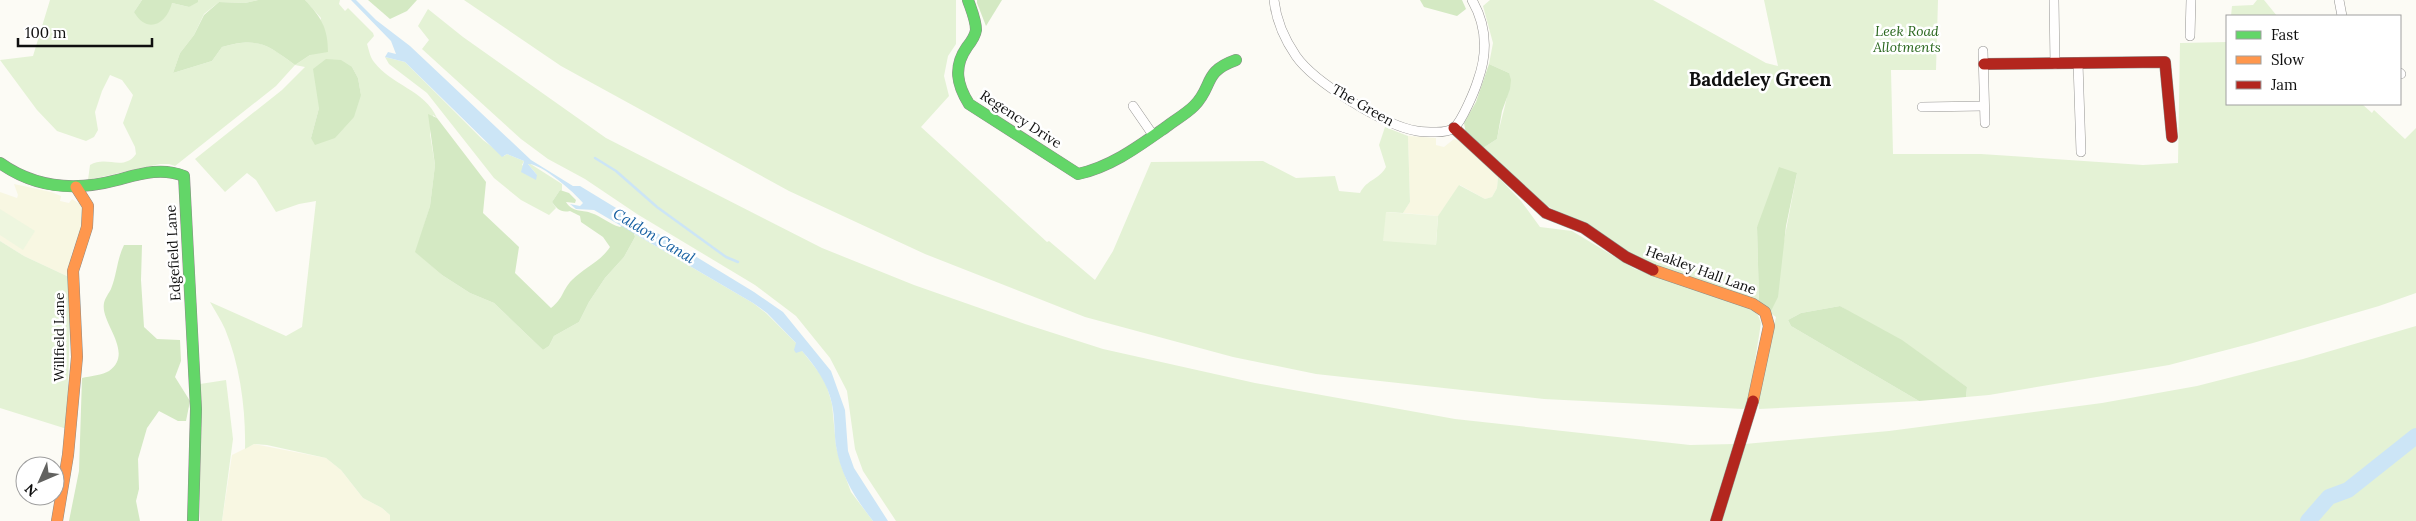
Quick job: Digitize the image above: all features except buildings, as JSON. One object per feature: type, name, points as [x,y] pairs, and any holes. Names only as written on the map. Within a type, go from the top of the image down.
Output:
[{"type":"street","name":"Regency Drive","points":[[968,0],[976,25],[975,34],[961,57],[958,71],[958,87],[969,104],[1078,174],[1088,174],[1153,135],[1200,100],[1210,78],[1219,66],[1236,60]]},
{"type":"street","name":"The Green","points":[[1274,0],[1281,29],[1296,57],[1316,78],[1390,123],[1417,131],[1444,132],[1454,128]]},
{"type":"street","points":[[1454,128],[1473,94],[1485,60],[1485,37],[1480,14],[1472,0]]},
{"type":"street","points":[[2054,0],[2055,64]]},
{"type":"street","points":[[2190,36],[2191,0]]},
{"type":"street","points":[[2339,0],[2342,15]]},
{"type":"street","points":[[1983,51],[1984,123]]},
{"type":"street","points":[[1984,64],[2166,62],[2172,137]]},
{"type":"street","points":[[2078,63],[2081,152]]},
{"type":"street","points":[[1133,106],[1153,135]]},
{"type":"street","points":[[1922,107],[1984,106]]},
{"type":"street","name":"Heakley Hall Lane","points":[[1454,128],[1546,213],[1584,228],[1626,257],[1655,271],[1753,304],[1765,312],[1769,326],[1752,406],[1716,521]]},
{"type":"street","name":"Edgefield Lane","points":[[0,163],[24,179],[51,185],[76,187],[106,183],[152,172],[175,171],[184,176],[196,409],[194,521]]},
{"type":"street","name":"Willfield Lane","points":[[57,521],[68,455],[77,357],[73,271],[87,227],[88,213],[88,206],[76,187]]},
{"type":"green space","points":[[50,0],[142,0],[134,12],[172,3],[189,7],[198,0],[258,0],[245,3],[219,2],[204,14],[194,35],[180,53],[173,73],[212,61],[222,47],[245,43],[262,44],[269,47],[295,65],[276,86],[175,166],[160,164],[88,180],[90,165],[96,162],[126,162],[136,154],[135,147],[123,123],[133,95],[122,80],[110,75],[95,112],[98,130],[94,137],[86,141],[57,131],[37,110],[0,60],[33,56]]},
{"type":"green space","points":[[142,0],[198,0],[198,2],[189,7],[172,3],[169,11],[161,21],[150,25],[139,19],[134,12]]},
{"type":"green space","points":[[258,0],[305,0],[325,29],[328,52],[310,55],[295,65],[269,47],[261,44],[234,44],[222,47],[212,61],[173,73],[180,53],[194,35],[204,15],[219,2],[245,3]]},
{"type":"green space","points":[[305,0],[340,0],[339,4],[345,11],[348,8],[373,33],[374,36],[367,44],[374,62],[389,77],[416,94],[432,108],[437,118],[433,115],[430,134],[435,165],[430,206],[416,252],[442,275],[470,293],[494,303],[543,350],[549,346],[554,336],[579,322],[589,302],[605,278],[624,257],[635,234],[753,303],[766,313],[796,343],[821,375],[832,404],[836,446],[841,465],[851,492],[873,521],[390,521],[390,515],[382,508],[363,498],[341,470],[326,458],[267,445],[254,444],[245,449],[243,403],[235,357],[225,329],[210,302],[286,336],[302,327],[316,201],[299,204],[276,212],[256,180],[247,173],[225,192],[195,159],[282,90],[305,67],[295,65],[310,55],[321,18]],"holes":[[[352,67],[358,78],[361,95],[311,138],[319,108]]]},
{"type":"green space","points":[[368,0],[417,0],[407,11],[390,19]]},
{"type":"green space","points":[[464,0],[956,0],[956,44],[948,56],[944,76],[949,96],[921,127],[1047,242],[1049,241],[1095,280],[1113,251],[1151,162],[1263,161],[1296,178],[1335,176],[1339,191],[1360,193],[1386,167],[1379,145],[1385,127],[1408,136],[1410,202],[1403,213],[1386,212],[1436,245],[1438,216],[1459,185],[1485,199],[1492,197],[1497,188],[1498,177],[1521,201],[1540,227],[1572,231],[1635,269],[1751,309],[1758,315],[1761,323],[1748,405],[1743,409],[1544,399],[1316,374],[1233,357],[1085,317],[925,254],[789,191],[561,66]]},
{"type":"green space","points":[[977,0],[1002,0],[986,26],[977,3]]},
{"type":"green space","points":[[1420,0],[1462,0],[1466,9],[1457,16],[1424,7]]},
{"type":"green space","name":"Leek Road Allotments","points":[[1490,0],[1653,0],[1766,63],[1778,66],[1764,0],[1938,0],[1936,70],[1891,70],[1893,154],[1981,154],[2143,165],[2178,163],[2180,43],[2226,42],[2226,105],[2363,105],[2372,113],[2374,110],[2405,139],[2416,128],[2416,293],[2379,306],[2253,343],[2169,365],[1989,395],[1966,397],[1967,387],[1940,368],[1840,306],[1801,313],[1788,320],[1791,326],[1919,401],[1759,409],[1758,397],[1776,317],[1770,313],[1797,173],[1757,227],[1759,302],[1629,254],[1534,198],[1483,148],[1497,139],[1507,98],[1509,73],[1489,64],[1493,43],[1483,6]]},
{"type":"green space","points":[[2257,0],[2264,0],[2276,15],[2231,15],[2232,6],[2253,5]]},
{"type":"green space","points":[[428,9],[463,37],[606,138],[822,248],[914,285],[1025,324],[1103,349],[1255,383],[1455,419],[1690,445],[1734,444],[1712,521],[896,521],[863,471],[855,449],[847,391],[830,358],[796,316],[755,285],[637,214],[585,179],[548,159],[521,139],[422,49],[429,40],[418,26]]},
{"type":"green space","points":[[385,57],[405,62],[483,140],[504,156],[507,154],[524,161],[522,165],[537,175],[529,163],[562,184],[562,191],[560,190],[552,202],[556,208],[549,215],[521,200],[494,178],[427,93],[389,64]]},
{"type":"green space","points":[[326,59],[341,60],[352,67],[358,78],[361,95],[354,117],[335,138],[315,145],[311,138],[319,108],[313,69]]},
{"type":"green space","points":[[1489,64],[1509,73],[1511,80],[1510,89],[1502,111],[1497,139],[1483,148],[1466,134],[1464,123],[1476,102]]},
{"type":"green space","points":[[428,114],[437,118],[486,182],[483,213],[519,247],[515,273],[551,308],[572,280],[602,257],[610,247],[603,237],[581,222],[580,216],[570,211],[562,211],[556,207],[552,202],[560,190],[569,193],[576,200],[575,203],[566,202],[571,208],[595,214],[620,227],[628,222],[633,227],[635,237],[624,257],[605,278],[589,302],[579,322],[554,336],[549,346],[543,350],[494,303],[470,293],[442,275],[415,252],[430,206],[435,165]]},
{"type":"green space","points":[[1408,136],[1436,138],[1436,145],[1444,147],[1454,139],[1460,141],[1498,177],[1497,188],[1492,197],[1485,199],[1460,185],[1438,216],[1403,213],[1410,202]]},
{"type":"green space","points":[[1779,167],[1797,173],[1786,226],[1778,297],[1770,313],[1759,302],[1757,227]]},
{"type":"green space","points":[[14,184],[51,192],[61,196],[60,201],[69,203],[72,199],[83,206],[86,214],[71,255],[71,278],[24,256],[0,241],[0,192],[17,198],[18,195]]},
{"type":"green space","points":[[0,209],[35,231],[23,250],[0,235]]},
{"type":"green space","points":[[1386,212],[1438,216],[1436,245],[1383,241]]},
{"type":"green space","points":[[0,241],[24,256],[71,278],[67,429],[0,408]]},
{"type":"green space","points":[[124,245],[142,245],[141,280],[144,327],[157,339],[180,340],[181,361],[175,377],[190,401],[186,421],[178,421],[159,411],[147,428],[138,459],[139,489],[136,501],[140,521],[69,521],[79,471],[82,378],[109,371],[116,363],[119,355],[115,337],[104,311],[104,303],[111,289]]},
{"type":"green space","points":[[1840,306],[1902,340],[1967,387],[1966,397],[1919,401],[1791,326],[1788,320],[1801,313]]},
{"type":"green space","points":[[2416,326],[2416,521],[1722,521],[1745,444],[1889,431],[2102,403],[2197,386],[2303,359]]},
{"type":"green space","points":[[226,380],[233,439],[222,521],[200,521],[200,384]]},
{"type":"green space","points":[[254,444],[326,458],[341,470],[363,498],[382,508],[390,515],[390,521],[222,521],[232,455]]},
{"type":"water","name":"Caldon Canal","points":[[351,0],[356,0],[376,20],[410,46],[531,160],[573,186],[580,186],[754,292],[783,312],[831,371],[845,410],[848,451],[854,468],[888,521],[873,521],[860,504],[845,477],[838,457],[834,414],[824,383],[817,370],[802,351],[796,353],[794,350],[796,343],[767,313],[594,210],[576,209],[570,204],[580,206],[583,203],[565,186],[541,168],[528,164],[537,175],[536,180],[521,172],[524,161],[507,154],[502,157],[405,62],[385,57],[388,52],[396,54],[391,41]]},
{"type":"waterway","points":[[595,158],[616,171],[657,207],[726,257],[738,262]]},
{"type":"waterway","points":[[2308,521],[2329,497],[2348,490],[2416,436]]},
{"type":"traffic: fast","points":[[968,0],[976,30],[974,37],[963,54],[958,69],[958,76],[959,83],[969,104],[1078,174],[1090,171],[1124,155],[1184,114],[1200,99],[1218,69],[1236,60]]},
{"type":"traffic: fast","points":[[0,163],[27,178],[56,185],[86,186],[159,172],[175,173],[184,176],[196,409],[193,521]]},
{"type":"traffic: slow","points":[[57,521],[68,455],[77,357],[73,271],[87,227],[88,206],[76,187]]},
{"type":"traffic: slow","points":[[1653,270],[1753,304],[1765,312],[1769,326],[1753,401]]},
{"type":"traffic: jam","points":[[1984,64],[2165,62],[2172,137]]},
{"type":"traffic: jam","points":[[1454,128],[1546,213],[1584,228],[1626,257],[1653,270]]},
{"type":"traffic: jam","points":[[1716,521],[1753,401]]},
{"type":"district","name":"Baddeley Green","points":[[1760,79]]}]
